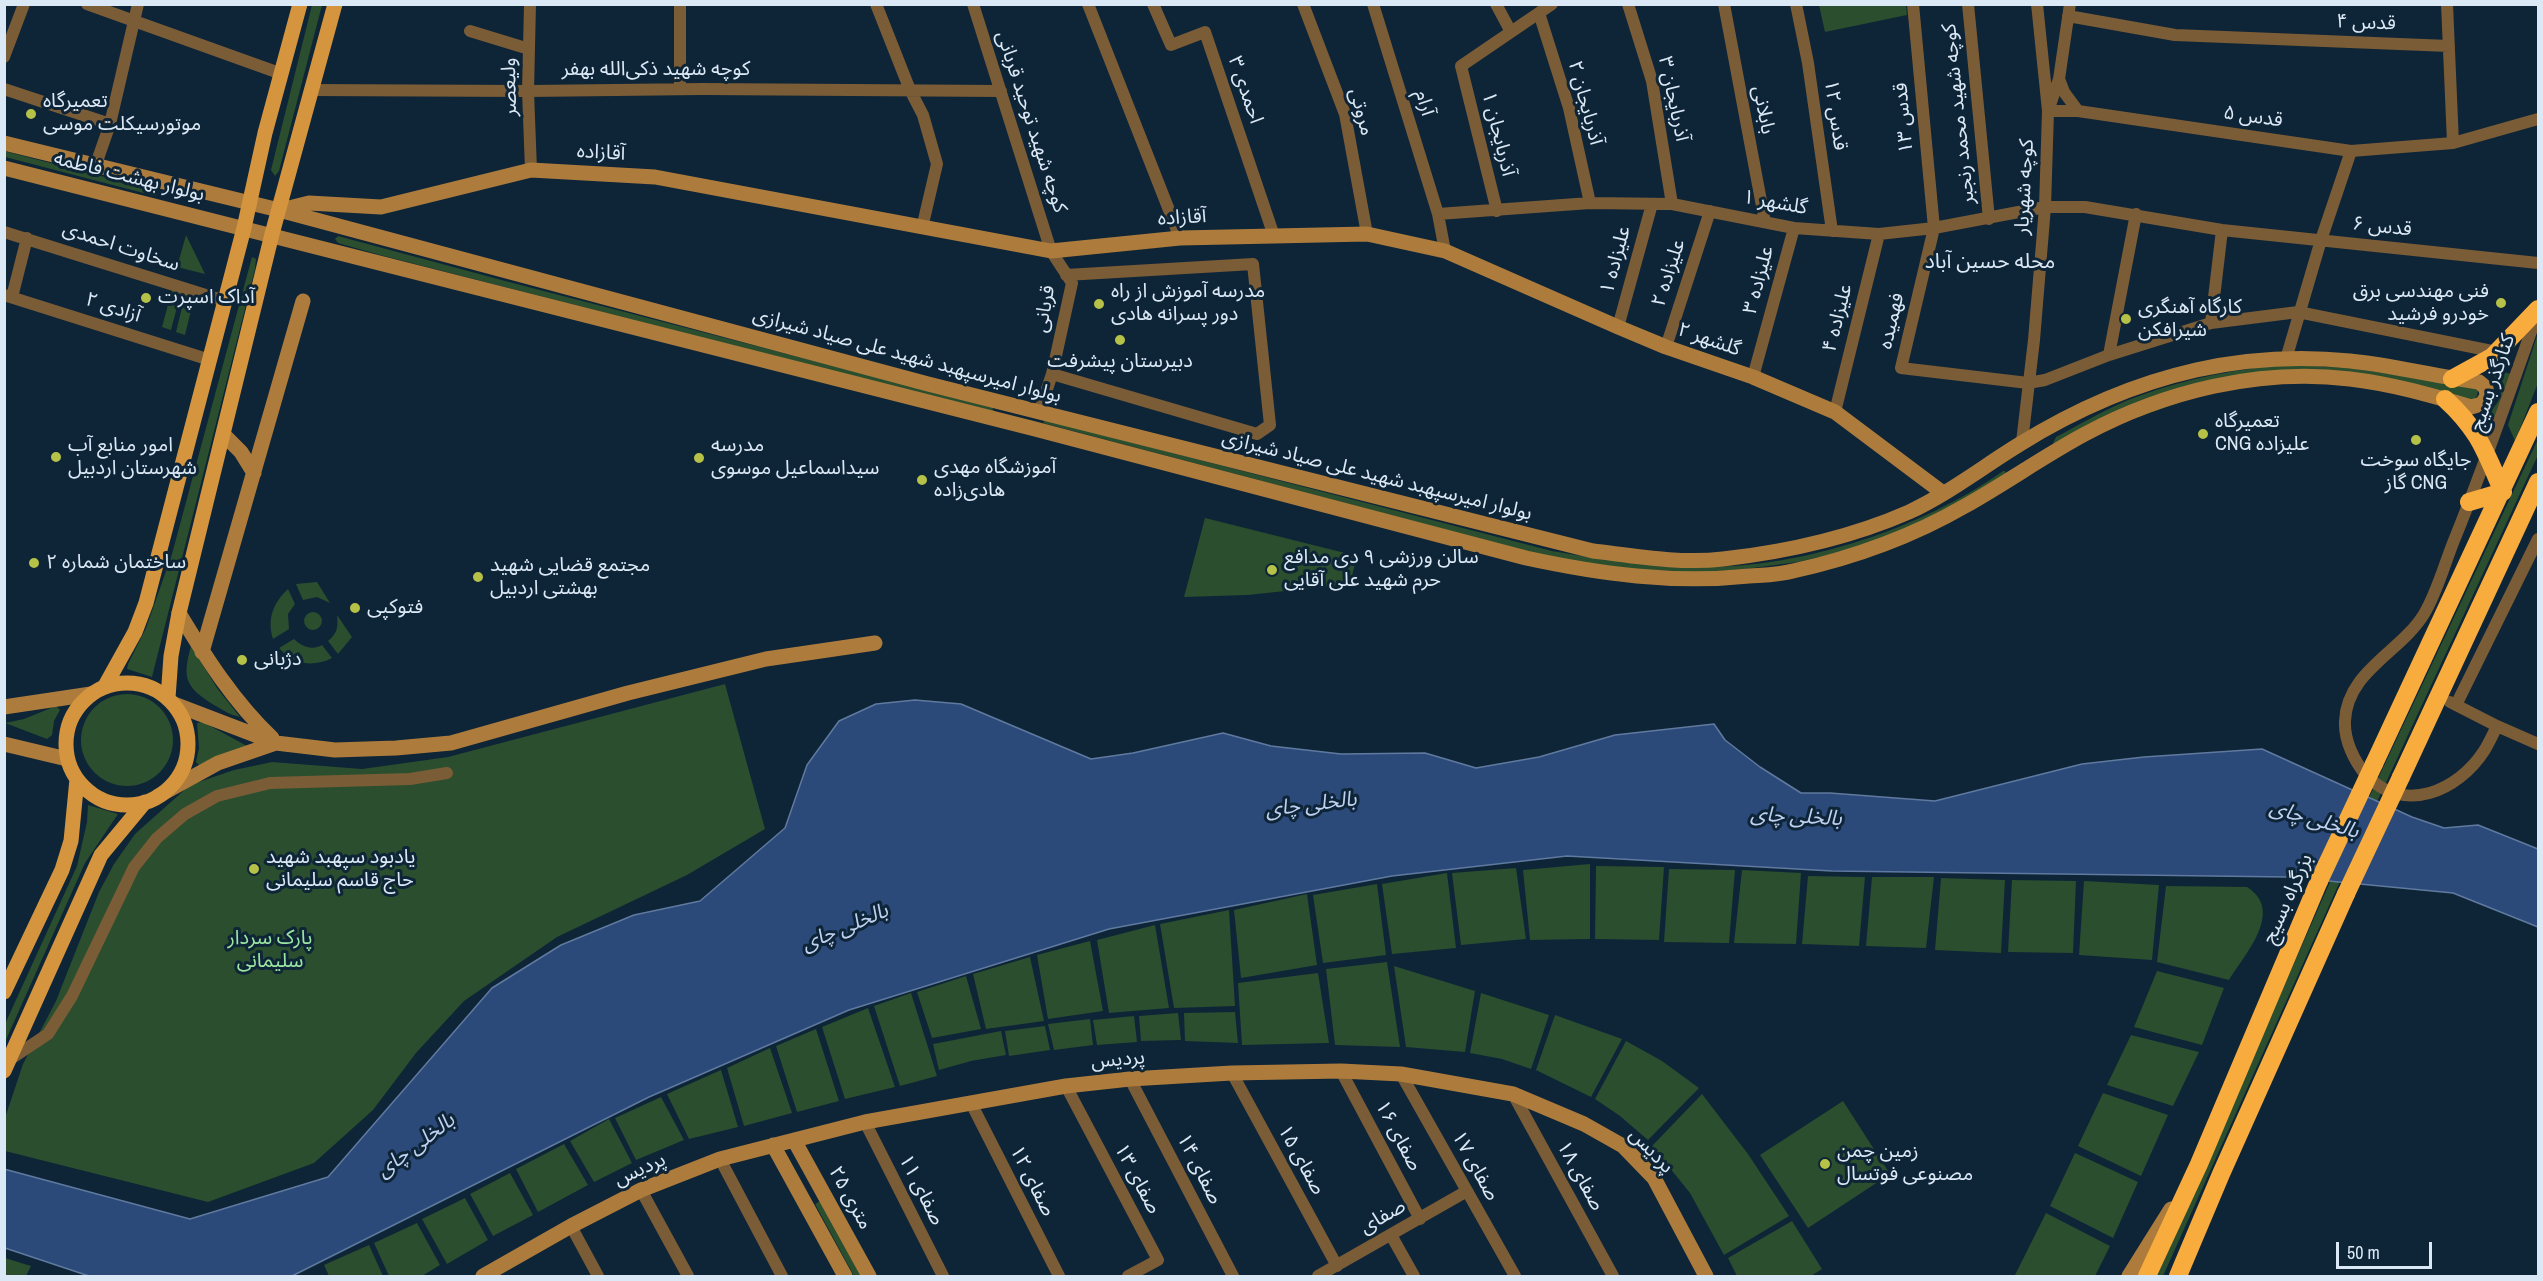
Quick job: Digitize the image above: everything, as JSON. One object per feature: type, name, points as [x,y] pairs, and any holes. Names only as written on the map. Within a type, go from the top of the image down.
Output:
[{"type":"highway","points":[[2452,379],[2492,357],[2538,309]]},
{"type":"highway","points":[[2445,399],[2465,418],[2488,457],[2503,492],[2469,502]]},
{"type":"highway","name":"بزرگراه بسیج","points":[[2147,1276],[2199,1164],[2319,881],[2503,492],[2538,412]]},
{"type":"highway","points":[[2178,1276],[2221,1173],[2346,894],[2538,482]]},
{"type":"main road","points":[[105,686],[135,632],[146,603],[300,4]]},
{"type":"main road","points":[[7,1065],[101,855],[152,799],[177,778],[187,754],[188,736],[183,719],[171,701],[171,656],[179,613],[272,234],[335,4]]},
{"type":"main road","name":"بولوار بهشت فاطمه","points":[[4,143],[279,210]]},
{"type":"main road","name":"بولوار بهشت فاطمه","points":[[4,168],[272,234]]},
{"type":"main road","name":"آقازاده","points":[[279,210],[309,203],[381,207],[531,170],[655,177],[1051,251],[1180,238],[1367,234],[1445,251]]},
{"type":"main road","name":"بولوار امیرسپهبد شهید علی صیاد شیرازی","points":[[272,234],[1035,429],[1526,558],[1590,572],[1659,579],[1722,579],[1791,572],[1852,555],[1916,530],[1955,511],[2086,433],[2154,403],[2200,389],[2294,376],[2349,379],[2400,387],[2471,407],[2482,404],[2487,396],[2486,388],[2479,382],[2350,361],[2286,359],[2197,370],[2111,396],[2066,417],[1909,512],[1860,530],[1797,546],[1722,559],[1657,559],[1593,551],[1039,413],[279,210]]},
{"type":"main road","name":"گلشهر ۲","points":[[1445,251],[1666,347],[1753,377],[1835,412],[1943,493]]},
{"type":"main road","points":[[202,652],[303,301]]},
{"type":"main road","points":[[1035,429],[1039,413]]},
{"type":"main road","points":[[224,435],[241,452],[254,473]]},
{"type":"main road","points":[[2022,442],[2033,464]]},
{"type":"main road","points":[[179,613],[202,652],[252,719],[276,743]]},
{"type":"main road","points":[[276,743],[218,763],[152,799],[123,804],[100,799],[77,779],[68,759],[66,744],[70,723],[80,703],[105,686],[121,682],[138,683],[154,689],[171,701],[276,743],[335,750],[451,743],[628,693],[766,659],[875,643]]},
{"type":"main road","points":[[4,707],[91,694]]},
{"type":"main road","points":[[4,744],[68,759]]},
{"type":"main road","points":[[4,992],[62,870],[71,841],[77,779]]},
{"type":"main road","name":"پردیس","points":[[483,1276],[503,1272],[571,1226],[641,1190],[720,1159],[865,1122],[1066,1086],[1130,1079],[1232,1073],[1341,1071],[1401,1074],[1513,1094],[1584,1124],[1623,1146],[1654,1178],[1706,1276]]},
{"type":"main road","name":"۲۵ متری","points":[[794,1140],[869,1276]]},
{"type":"main road","points":[[773,1145],[845,1276]]},
{"type":"main road","points":[[2128,1276],[2199,1164]]},
{"type":"street","points":[[4,57],[24,4]]},
{"type":"street","points":[[87,4],[282,74]]},
{"type":"street","points":[[95,167],[110,124],[138,4]]},
{"type":"street","name":"ولیعصر","points":[[530,4],[528,91],[531,170]]},
{"type":"street","points":[[680,89],[681,4]]},
{"type":"street","points":[[876,4],[910,90],[923,115],[937,164],[922,228]]},
{"type":"street","name":"کوچه شهید توحید قربانی","points":[[973,4],[1051,251]]},
{"type":"street","points":[[1088,4],[1180,238]]},
{"type":"street","name":"احمدی ۳","points":[[1154,4],[1171,45],[1205,32],[1274,236]]},
{"type":"street","name":"مروتی","points":[[1303,4],[1345,114],[1367,234]]},
{"type":"street","name":"آرام","points":[[1373,4],[1438,214],[1445,251]]},
{"type":"street","points":[[1496,4],[1511,32],[1552,4]]},
{"type":"street","name":"آذربایجان ۳","points":[[1628,4],[1652,81],[1672,204]]},
{"type":"street","name":"بابلانی","points":[[1724,4],[1765,222]]},
{"type":"street","name":"قدس ۱۲","points":[[1796,4],[1808,63],[1832,231]]},
{"type":"street","name":"قدس ۱۳","points":[[1913,4],[1934,228]]},
{"type":"street","name":"کوچه شهید محمد رنجبر","points":[[1968,4],[1989,219]]},
{"type":"street","name":"کوچه شهریار","points":[[2022,442],[2034,340],[2045,207],[2048,111],[2037,4]]},
{"type":"street","points":[[2447,4],[2454,144]]},
{"type":"street","points":[[2048,111],[2059,79],[2069,10]]},
{"type":"street","name":"قدس ۴","points":[[2069,10],[2175,35],[2449,46]]},
{"type":"street","name":"آذربایجان ۲","points":[[1539,13],[1569,108],[1590,203]]},
{"type":"street","points":[[470,31],[529,49]]},
{"type":"street","name":"آذربایجان ۱","points":[[1497,211],[1461,66],[1511,32]]},
{"type":"street","points":[[2059,79],[2064,92],[2078,111]]},
{"type":"street","points":[[4,89],[110,124]]},
{"type":"street","name":"کوچه شهید ذکی‌الله بهفر","points":[[311,90],[1001,91]]},
{"type":"street","name":"قدس ۵","points":[[2048,111],[2078,111],[2351,151],[2454,144],[2538,119]]},
{"type":"street","points":[[2286,359],[2298,312],[2351,151]]},
{"type":"street","name":"گلشهر ۱","points":[[1438,214],[1590,203],[1672,204],[1794,228],[1879,234],[1934,228],[2045,207]]},
{"type":"street","name":"علیزاده ۱","points":[[1618,327],[1652,204]]},
{"type":"street","name":"قدس ۶","points":[[2045,207],[2085,207],[2222,230],[2538,263]]},
{"type":"street","name":"علیزاده ۲","points":[[1666,347],[1710,212]]},
{"type":"street","points":[[2109,355],[2136,214]]},
{"type":"street","name":"علیزاده ۳","points":[[1753,377],[1794,228]]},
{"type":"street","name":"فهمیده","points":[[1934,228],[1900,368],[2028,383]]},
{"type":"street","points":[[2211,323],[2222,230]]},
{"type":"street","name":"سخاوت احمدی","points":[[4,232],[225,301]]},
{"type":"street","name":"علیزاده ۴","points":[[1835,412],[1879,234]]},
{"type":"street","points":[[8,296],[27,238]]},
{"type":"street","name":"قربانی","points":[[1039,413],[1052,374],[1072,283],[1051,251]]},
{"type":"street","points":[[1052,374],[1257,434],[1270,425],[1253,264],[1066,274]]},
{"type":"street","name":"آزادی ۲","points":[[8,296],[210,360]]},
{"type":"street","name":"کنارگذر بسیج","points":[[2497,726],[2483,752],[2465,772],[2448,786],[2424,795],[2402,797],[2384,790],[2357,765],[2349,745],[2345,722],[2350,700],[2360,680],[2424,615],[2488,457],[2538,309]]},
{"type":"street","points":[[2028,383],[2044,380],[2109,355],[2211,323],[2298,312],[2497,351]]},
{"type":"street","points":[[2456,705],[2538,539]]},
{"type":"street","points":[[2439,697],[2538,744]]},
{"type":"street","points":[[7,1065],[48,1034],[72,996],[134,867],[157,838],[185,814],[217,796],[252,785],[410,779],[447,773]]},
{"type":"street","name":"صفای ۱۶","points":[[1341,1071],[1420,1218]]},
{"type":"street","name":"صفای ۱۵","points":[[1232,1073],[1337,1266]]},
{"type":"street","name":"صفای ۱۷","points":[[1401,1074],[1515,1276]]},
{"type":"street","name":"صفای ۱۴","points":[[1130,1079],[1233,1276]]},
{"type":"street","name":"صفای ۱۳","points":[[1066,1086],[1158,1260],[1128,1276]]},
{"type":"street","name":"صفای ۱۸","points":[[1513,1094],[1613,1276]]},
{"type":"street","name":"صفای ۱۲","points":[[971,1103],[1059,1276]]},
{"type":"street","name":"صفای ۱۱","points":[[865,1122],[943,1276]]},
{"type":"street","points":[[720,1159],[783,1276]]},
{"type":"street","points":[[641,1190],[688,1276]]},
{"type":"street","name":"صفای","points":[[1318,1276],[1467,1191]]},
{"type":"street","points":[[571,1226],[598,1276]]},
{"type":"street","points":[[1391,1235],[1414,1276]]},
{"type":"green space","points":[[312,5],[322,5],[279,171],[275,176],[271,170]]},
{"type":"green space","points":[[1819,5],[1906,5],[1907,15],[1825,32]]},
{"type":"green space","points":[[4,151],[151,189],[157,195],[5,157]]},
{"type":"green space","points":[[186,235],[205,274],[177,267]]},
{"type":"green space","points":[[338,236],[992,407],[994,412],[380,255],[338,243],[335,239]]},
{"type":"green space","points":[[252,257],[256,259],[255,269],[152,677],[127,669],[128,664],[146,628],[172,554]]},
{"type":"green space","points":[[173,286],[182,288],[171,330],[162,327]]},
{"type":"green space","points":[[186,291],[195,294],[185,335],[176,332]]},
{"type":"green space","points":[[2538,333],[2538,383],[2515,441],[2508,425]]},
{"type":"green space","points":[[2292,364],[2357,369],[2474,387],[2478,391],[2473,400],[2263,374],[2056,445],[2053,443],[2056,437],[2107,410],[2128,400],[2176,384],[2253,368]]},
{"type":"green space","points":[[2486,367],[2511,374],[2496,418],[2486,414],[2498,402],[2501,390],[2496,379]]},
{"type":"green space","points":[[1045,420],[1552,551],[1624,562],[1679,566],[1736,566],[1776,561],[1857,542],[1934,511],[2003,471],[2007,475],[1969,498],[1887,537],[1843,551],[1798,562],[1753,568],[1701,573],[1660,573],[1553,558],[1043,423]]},
{"type":"green space","points":[[2538,439],[2538,455],[2337,888],[2163,1276],[2156,1276],[2341,857]]},
{"type":"green space","name":"سالن ورزشی ۹ دی مدافع حرم شهید علی آقایی","points":[[1205,518],[1357,556],[1350,584],[1248,595],[1184,597]]},
{"type":"green space","points":[[317,582],[330,603],[317,597],[303,600],[296,584]]},
{"type":"green space","points":[[288,589],[295,604],[288,614],[289,629],[273,639],[271,618],[278,600]]},
{"type":"green space","points":[[313,612],[319,615],[322,621],[319,627],[313,630],[307,627],[304,621],[307,615]]},
{"type":"green space","points":[[337,615],[352,637],[338,654],[328,641],[337,629]]},
{"type":"green space","points":[[294,639],[307,647],[314,648],[322,645],[332,658],[318,663],[303,663],[290,658],[279,648]]},
{"type":"green space","points":[[191,646],[217,688],[240,717],[204,699],[192,687],[187,674]]},
{"type":"green space","name":"پارک سردار سلیمانی","points":[[725,684],[765,829],[687,875],[557,937],[464,1001],[416,1053],[373,1110],[314,1163],[208,1202],[5,1151],[5,1118],[23,1064],[56,1001],[99,892],[114,864],[135,834],[190,785],[234,770],[272,762],[362,769],[448,757]]},
{"type":"green space","points":[[127,694],[144,698],[159,708],[169,723],[173,740],[169,757],[159,772],[144,782],[127,786],[110,782],[95,772],[85,757],[81,740],[85,723],[95,708],[110,698]]},
{"type":"green space","points":[[56,706],[60,710],[54,721],[52,735],[47,739],[5,723],[24,719]]},
{"type":"green space","points":[[203,722],[247,746],[199,765],[196,762],[199,748],[197,723]]},
{"type":"green space","points":[[88,805],[118,814],[85,863],[5,1042],[5,1024],[77,866],[87,822]]},
{"type":"green space","points":[[1590,864],[1590,939],[1530,940],[1523,870]]},
{"type":"green space","points":[[1596,866],[1664,867],[1659,940],[1595,939]]},
{"type":"green space","points":[[1516,868],[1526,939],[1461,945],[1452,873]]},
{"type":"green space","points":[[1669,869],[1735,870],[1729,943],[1664,942]]},
{"type":"green space","points":[[1742,870],[1801,873],[1796,944],[1734,943]]},
{"type":"green space","points":[[1447,873],[1456,948],[1392,954],[1382,884]]},
{"type":"green space","points":[[1808,876],[1865,877],[1859,946],[1802,944]]},
{"type":"green space","points":[[1872,877],[1934,877],[1926,948],[1866,946]]},
{"type":"green space","points":[[1941,878],[2005,880],[2001,953],[1935,950]]},
{"type":"green space","points":[[2012,880],[2076,881],[2073,953],[2008,952]]},
{"type":"green space","points":[[2084,881],[2159,885],[2152,960],[2079,955]]},
{"type":"green space","points":[[1377,884],[1386,955],[1323,963],[1313,895]]},
{"type":"green space","points":[[2166,886],[2247,887],[2258,897],[2262,908],[2262,920],[2258,933],[2229,980],[2157,962]]},
{"type":"green space","points":[[1307,894],[1317,965],[1241,978],[1234,910]]},
{"type":"green space","points":[[1229,910],[1235,1006],[1174,1008],[1160,924]]},
{"type":"green space","points":[[1155,925],[1169,1008],[1109,1013],[1097,940]]},
{"type":"green space","points":[[1090,941],[1103,1011],[1048,1019],[1037,955]]},
{"type":"green space","points":[[1030,957],[1044,1021],[986,1029],[973,974]]},
{"type":"green space","points":[[1387,962],[1400,1047],[1335,1045],[1326,969]]},
{"type":"green space","points":[[1394,966],[1475,991],[1465,1052],[1406,1047]]},
{"type":"green space","points":[[2157,971],[2224,988],[2202,1045],[2134,1027]]},
{"type":"green space","points":[[1318,973],[1329,1043],[1242,1045],[1238,983]]},
{"type":"green space","points":[[966,976],[981,1029],[932,1038],[917,992]]},
{"type":"green space","points":[[911,993],[937,1076],[900,1086],[874,1006]]},
{"type":"green space","points":[[1481,993],[1549,1015],[1531,1069],[1502,1059],[1470,1053]]},
{"type":"green space","points":[[868,1008],[895,1087],[845,1099],[822,1027]]},
{"type":"green space","points":[[1235,1012],[1238,1043],[1185,1041],[1184,1013]]},
{"type":"green space","points":[[1178,1013],[1181,1040],[1141,1041],[1139,1016]]},
{"type":"green space","points":[[1555,1015],[1622,1039],[1591,1097],[1536,1070]]},
{"type":"green space","points":[[1134,1016],[1137,1042],[1097,1045],[1093,1020]]},
{"type":"green space","points":[[1090,1019],[1093,1045],[1054,1050],[1048,1024]]},
{"type":"green space","points":[[1045,1026],[1050,1050],[1009,1056],[1005,1031]]},
{"type":"green space","points":[[816,1029],[839,1101],[797,1112],[776,1046]]},
{"type":"green space","points":[[1001,1031],[1006,1055],[939,1070],[933,1044]]},
{"type":"green space","points":[[2131,1035],[2199,1052],[2173,1106],[2107,1085]]},
{"type":"green space","points":[[1626,1041],[1662,1061],[1699,1088],[1648,1140],[1620,1116],[1595,1099]]},
{"type":"green space","points":[[770,1048],[792,1113],[744,1126],[727,1068]]},
{"type":"green space","points":[[721,1070],[738,1127],[689,1139],[667,1094]]},
{"type":"green space","points":[[2103,1093],[2168,1115],[2141,1176],[2078,1146]]},
{"type":"green space","points":[[1702,1094],[1748,1154],[1789,1216],[1724,1255],[1690,1193],[1652,1146]]},
{"type":"green space","points":[[661,1097],[684,1140],[636,1160],[615,1118]]},
{"type":"green space","name":"زمین چمن مصنوعی فوتسال","points":[[1843,1101],[1890,1174],[1808,1228],[1760,1155]]},
{"type":"green space","points":[[609,1119],[632,1163],[594,1182],[570,1141]]},
{"type":"green space","points":[[564,1144],[588,1185],[538,1212],[516,1169]]},
{"type":"green space","points":[[2075,1153],[2138,1182],[2113,1238],[2050,1206]]},
{"type":"green space","points":[[510,1173],[533,1215],[493,1236],[470,1194]]},
{"type":"green space","points":[[465,1198],[488,1240],[447,1264],[422,1219]]},
{"type":"green space","points":[[820,1201],[861,1276],[854,1276],[815,1204]]},
{"type":"green space","points":[[2046,1213],[2110,1246],[2095,1276],[2015,1275]]},
{"type":"green space","points":[[1792,1221],[1822,1269],[1811,1276],[1737,1276],[1728,1258]]},
{"type":"green space","points":[[417,1223],[440,1265],[422,1276],[389,1276],[374,1243]]},
{"type":"green space","points":[[369,1245],[383,1276],[329,1276],[324,1265]]},
{"type":"green space","points":[[5,1258],[31,1266],[26,1276],[5,1276]]},
{"type":"water","name":"بالخلی چای","points":[[915,700],[961,704],[1091,759],[1133,753],[1223,733],[1271,746],[1341,754],[1425,753],[1476,768],[1539,757],[1615,735],[1714,724],[1725,740],[1760,767],[1801,793],[1935,801],[2082,764],[2144,757],[2262,749],[2412,817],[2444,828],[2478,825],[2538,849],[2538,927],[2453,893],[2287,877],[1832,871],[1567,856],[1392,876],[1109,929],[849,1010],[649,1097],[292,1276],[89,1276],[5,1248],[4,1169],[190,1219],[328,1177],[492,988],[561,945],[634,915],[700,901],[785,828],[807,765],[839,721],[876,704]]},
{"type":"place","name":"تعمیرگاه موتورسیکلت موسی","points":[[31,114]]},
{"type":"place","name":"آداک اسپرت","points":[[146,298]]},
{"type":"place","name":"فنی مهندسی برق خودرو فرشید","points":[[2501,303]]},
{"type":"place","name":"مدرسه آموزش از راه دور پسرانه هادی","points":[[1099,304]]},
{"type":"place","name":"کارگاه آهنگری شیرافکن","points":[[2126,319]]},
{"type":"place","name":"دبیرستان پیشرفت","points":[[1120,340]]},
{"type":"place","name":"تعمیرگاه CNG علیزاده","points":[[2203,434]]},
{"type":"place","name":"جایگاه سوخت گاز CNG","points":[[2416,440]]},
{"type":"place","name":"امور منابع آب شهرستان اردبیل","points":[[56,457]]},
{"type":"place","name":"مدرسه سیداسماعیل موسوی","points":[[699,458]]},
{"type":"place","name":"آموزشگاه مهدی هادی‌زاده","points":[[922,480]]},
{"type":"place","name":"ساختمان شماره ۲","points":[[34,563]]},
{"type":"place","name":"سالن ورزشی ۹ دی مدافع حرم شهید علی آقایی","points":[[1272,570]]},
{"type":"place","name":"مجتمع قضایی شهید بهشتی اردبیل","points":[[478,577]]},
{"type":"place","name":"فتوکپی","points":[[355,608]]},
{"type":"place","name":"دژبانی","points":[[242,660]]},
{"type":"place","name":"یادبود سپهبد شهید حاج قاسم سلیمانی","points":[[254,869]]},
{"type":"place","name":"زمین چمن مصنوعی فوتسال","points":[[1825,1164]]},
{"type":"district","name":"محله حسین آباد","points":[[1990,262]]}]
